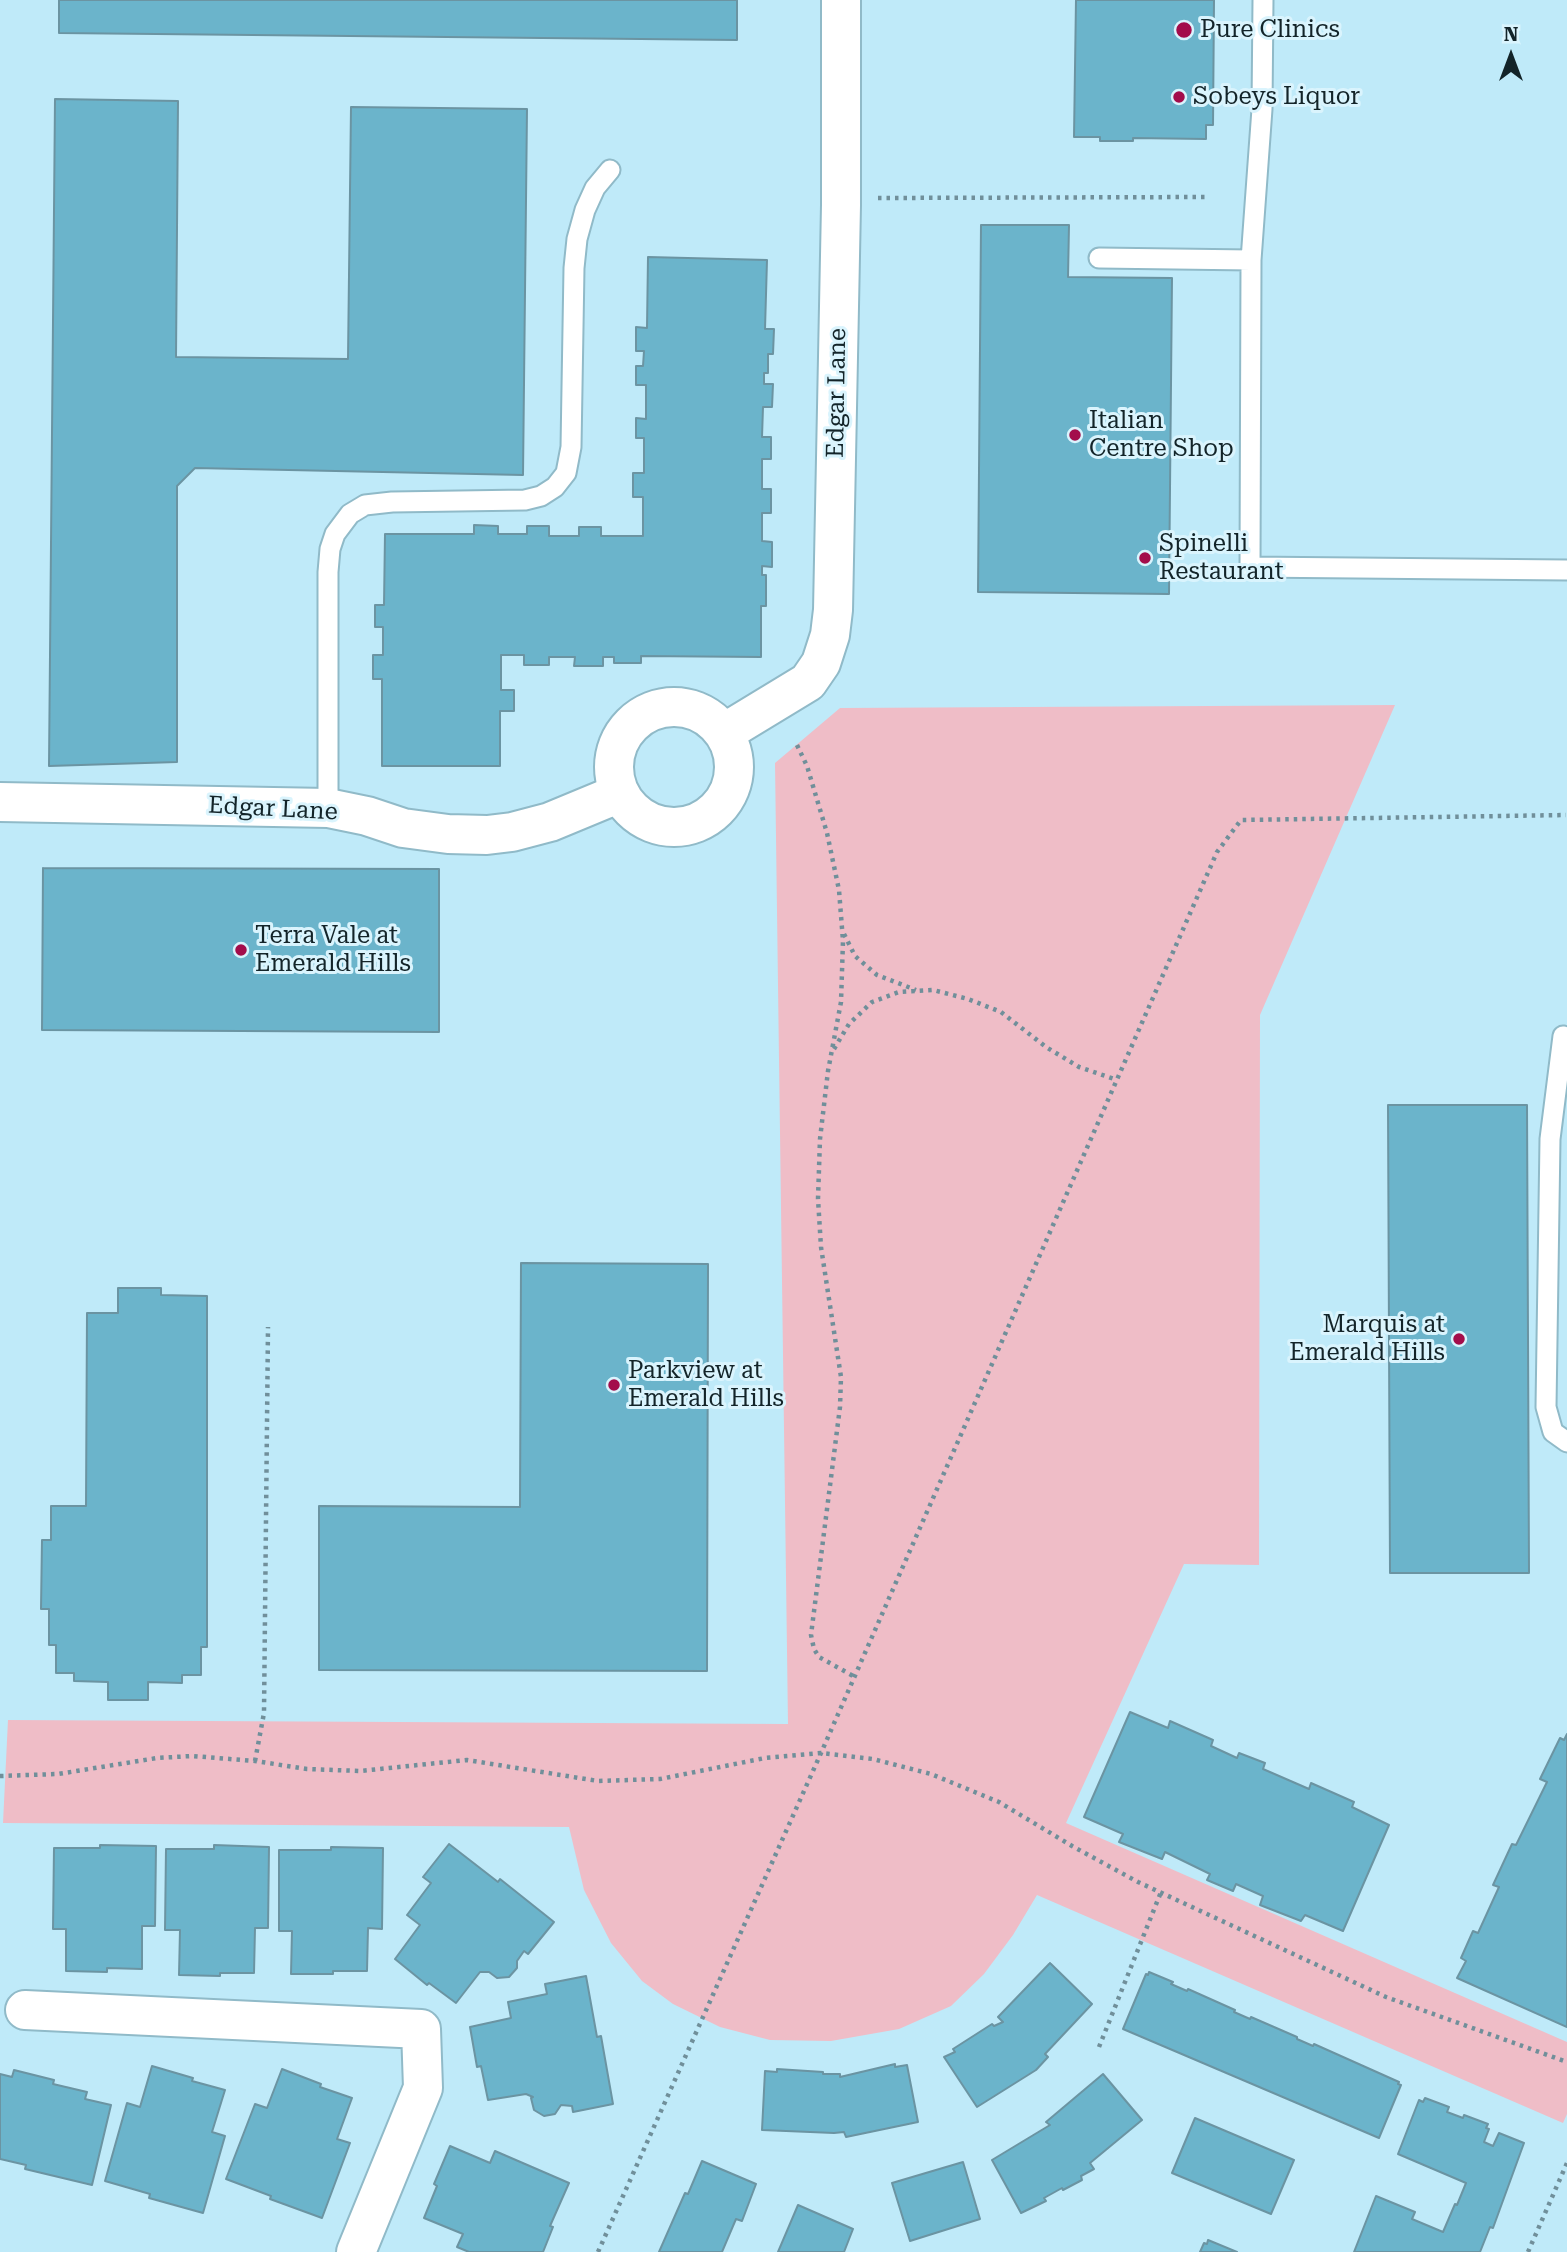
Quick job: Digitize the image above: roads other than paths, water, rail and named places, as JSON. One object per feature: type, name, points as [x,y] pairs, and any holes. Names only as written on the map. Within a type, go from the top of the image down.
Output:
[{"type":"street","name":"Edgar Lane","points":[[724,733],[808,682],[821,663],[830,635],[833,610],[841,219],[841,0]]},
{"type":"street","points":[[673,707],[692,710],[710,719],[724,733],[732,751],[734,771],[730,790],[719,807],[705,819],[686,826],[666,827],[648,821],[631,809],[620,793],[614,774],[615,754],[623,736],[636,721],[653,711],[673,707]]},
{"type":"street","name":"Edgar Lane","points":[[0,802],[328,808],[367,816],[403,828],[447,834],[487,835],[512,832],[550,822],[620,793]]},
{"type":"street","points":[[25,2010],[421,2029],[423,2088],[356,2252]]},
{"type":"lane","points":[[1263,0],[1262,109],[1251,260],[1250,567],[1567,570]]},
{"type":"lane","points":[[328,808],[328,572],[330,549],[335,534],[350,514],[365,505],[392,502],[525,500],[541,496],[555,487],[566,473],[571,446],[574,268],[577,239],[585,210],[595,188],[610,170]]},
{"type":"lane","points":[[1099,258],[1251,260]]},
{"type":"lane","points":[[1563,1036],[1550,1139],[1546,1407],[1553,1432],[1567,1442]]},
{"type":"place","name":"Pure Clinics","points":[[1184,30]]},
{"type":"place","name":"Sobeys Liquor","points":[[1179,97]]},
{"type":"place","name":"Italian Centre Shop","points":[[1075,435]]},
{"type":"place","name":"Spinelli Restaurant","points":[[1145,558]]},
{"type":"place","name":"Terra Vale at Emerald Hills","points":[[241,950]]},
{"type":"place","name":"Marquis at Emerald Hills","points":[[1459,1339]]},
{"type":"place","name":"Parkview at Emerald Hills","points":[[614,1385]]}]
